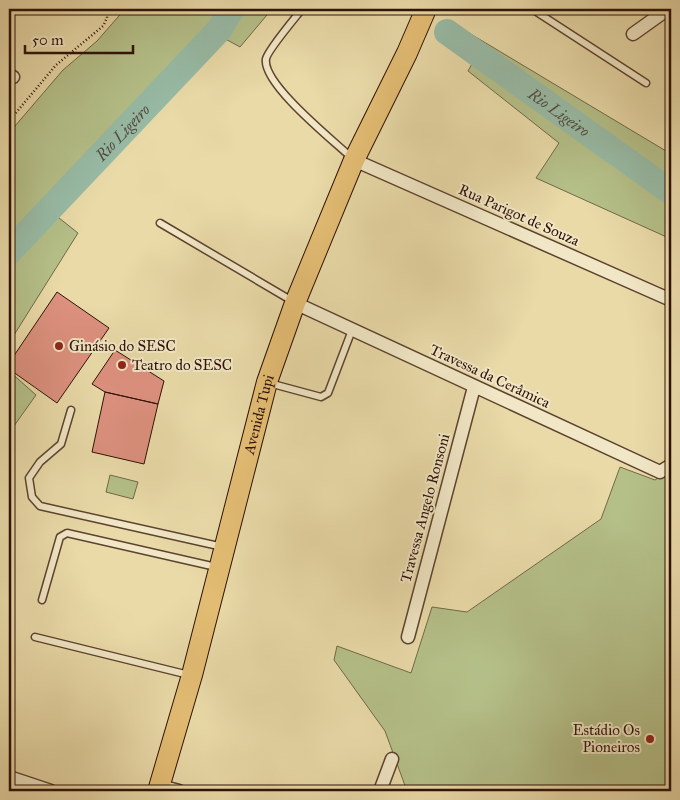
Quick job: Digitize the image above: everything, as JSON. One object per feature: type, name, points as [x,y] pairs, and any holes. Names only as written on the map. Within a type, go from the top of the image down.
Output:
[{"type":"main road","name":"Avenida Tupi","points":[[166,789],[224,547],[267,382],[295,303],[354,160],[407,53],[426,9]]},
{"type":"main road","name":"Avenida Tupi","points":[[407,53],[436,9]]},
{"type":"street","points":[[633,34],[668,9]]},
{"type":"street","name":"Rua Parigot de Souza","points":[[354,160],[671,300]]},
{"type":"street","name":"Travessa da Cerâmica","points":[[295,303],[660,472],[671,466]]},
{"type":"street","name":"Travessa Angelo Ronsoni","points":[[408,637],[474,387]]},
{"type":"street","points":[[380,791],[392,759]]},
{"type":"street","points":[[9,777],[51,791]]},
{"type":"lane","points":[[302,9],[266,58],[267,73],[278,90],[354,160]]},
{"type":"lane","points":[[532,9],[646,84]]},
{"type":"lane","points":[[160,223],[295,303]]},
{"type":"lane","points":[[267,382],[321,397],[328,393],[352,330]]},
{"type":"lane","points":[[71,410],[61,444],[40,462],[29,478],[32,497],[40,506],[224,547]]},
{"type":"lane","points":[[42,600],[60,537],[67,533],[220,568]]},
{"type":"lane","points":[[35,637],[192,676]]},
{"type":"path","points":[[9,121],[50,70],[103,26],[107,18],[107,9]]},
{"type":"green space","points":[[125,9],[272,9],[240,47],[220,36],[54,214],[78,233],[9,343],[9,133],[63,70],[97,41]]},
{"type":"green space","points":[[454,24],[671,154],[671,239],[536,178],[559,143],[468,71],[473,62],[442,42]]},
{"type":"green space","points":[[9,371],[36,395],[9,433]]},
{"type":"green space","points":[[620,467],[655,480],[671,470],[671,791],[407,791],[385,731],[334,660],[337,646],[411,673],[432,607],[467,612],[601,519]]},
{"type":"green space","points":[[110,475],[138,482],[133,499],[106,492]]},
{"type":"building","name":"Ginásio do SESC","points":[[57,292],[109,328],[57,403],[9,369],[9,363]]},
{"type":"building","name":"Teatro do SESC","points":[[115,350],[164,381],[158,404],[105,392],[92,384]]},
{"type":"building","points":[[105,392],[158,404],[144,464],[92,452]]},
{"type":"waterway","name":"Rio Ligeiro","points":[[9,252],[219,30],[232,9]]},
{"type":"waterway","name":"Rio Ligeiro","points":[[447,32],[671,192]]},
{"type":"place","name":"Ginásio do SESC","points":[[59,346]]},
{"type":"place","name":"Teatro do SESC","points":[[122,365]]},
{"type":"place","name":"Estádio Os Pioneiros","points":[[650,739]]}]
